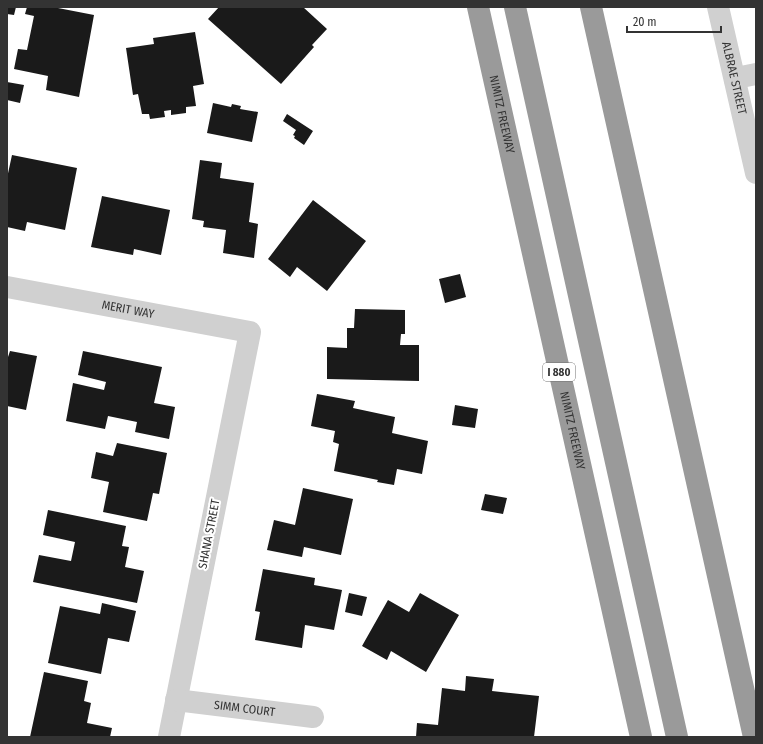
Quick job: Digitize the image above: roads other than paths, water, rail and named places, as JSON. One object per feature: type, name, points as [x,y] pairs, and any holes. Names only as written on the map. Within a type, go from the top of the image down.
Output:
[{"type":"highway","name":"NIMITZ FREEWAY","points":[[478,7],[641,737]]},
{"type":"highway","points":[[515,7],[677,737]]},
{"type":"highway","points":[[591,7],[754,737]]},
{"type":"street","name":"ALBRAE STREET","points":[[718,7],[756,173]]},
{"type":"street","points":[[735,80],[741,77],[756,74]]},
{"type":"street","name":"MERIT WAY","points":[[7,287],[250,332]]},
{"type":"street","name":"SHANA STREET","points":[[169,737],[250,332]]},
{"type":"street","name":"SIMM COURT","points":[[176,700],[313,717]]}]
